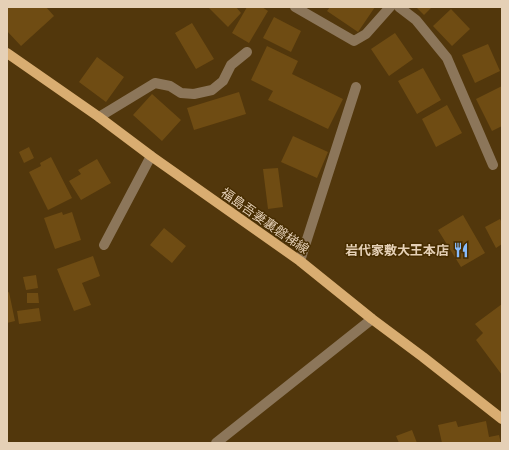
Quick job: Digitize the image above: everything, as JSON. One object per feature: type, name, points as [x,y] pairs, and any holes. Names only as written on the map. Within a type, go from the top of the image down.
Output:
[{"type":"main road","name":"福島吾妻裏磐梯線","points":[[7,53],[300,261],[372,319],[502,419]]},
{"type":"street","points":[[295,7],[354,40],[366,34],[390,7]]},
{"type":"street","points":[[399,7],[416,20],[447,58],[494,165]]},
{"type":"street","points":[[99,117],[155,83],[170,86],[181,93],[194,94],[212,90],[223,81],[231,65],[247,52]]},
{"type":"street","points":[[300,261],[356,87]]},
{"type":"street","points":[[104,245],[151,156]]},
{"type":"street","points":[[216,443],[372,319]]},
{"type":"building","points":[[7,7],[46,7],[54,16],[21,46],[7,31]]},
{"type":"building","points":[[208,7],[236,7],[241,13],[228,27]]},
{"type":"building","points":[[247,7],[262,7],[268,11],[249,43],[232,33]]},
{"type":"building","points":[[330,7],[375,7],[358,32],[327,11]]},
{"type":"building","points":[[416,7],[432,7],[424,15]]},
{"type":"building","points":[[451,9],[470,29],[452,46],[433,26]]},
{"type":"building","points":[[274,17],[301,31],[291,52],[263,38]]},
{"type":"building","points":[[192,23],[214,59],[196,69],[175,33]]},
{"type":"building","points":[[395,33],[413,59],[389,76],[371,49]]},
{"type":"building","points":[[488,44],[500,71],[475,83],[462,55]]},
{"type":"building","points":[[267,46],[298,61],[292,74],[343,99],[328,129],[268,100],[273,91],[251,80]]},
{"type":"building","points":[[97,57],[124,77],[106,102],[79,82]]},
{"type":"building","points":[[423,68],[441,100],[417,114],[398,81]]},
{"type":"building","points":[[502,86],[502,126],[492,131],[476,99]]},
{"type":"building","points":[[239,92],[246,114],[194,130],[187,108]]},
{"type":"building","points":[[152,94],[181,120],[162,141],[133,115]]},
{"type":"building","points":[[447,105],[462,133],[436,147],[422,119]]},
{"type":"building","points":[[293,136],[328,152],[317,178],[281,162]]},
{"type":"building","points":[[29,147],[34,158],[24,163],[19,152]]},
{"type":"building","points":[[51,157],[72,198],[48,210],[29,172],[41,166],[40,163]]},
{"type":"building","points":[[97,159],[111,183],[81,200],[69,181],[81,174],[78,170]]},
{"type":"building","points":[[278,168],[283,207],[268,209],[263,169]]},
{"type":"building","points":[[62,212],[63,215],[72,212],[81,240],[55,249],[44,218]]},
{"type":"building","points":[[463,215],[485,253],[461,267],[438,230]]},
{"type":"building","points":[[500,219],[502,223],[502,244],[496,248],[485,227]]},
{"type":"building","points":[[164,228],[186,246],[172,263],[150,245]]},
{"type":"building","points":[[93,256],[100,276],[82,283],[91,305],[74,311],[57,269]]},
{"type":"building","points":[[36,275],[38,288],[26,290],[23,277]]},
{"type":"building","points":[[9,292],[15,321],[7,323],[7,293]]},
{"type":"building","points":[[27,293],[38,293],[39,303],[27,303]]},
{"type":"building","points":[[502,304],[502,375],[476,340],[483,333],[475,324]]},
{"type":"building","points":[[39,308],[41,321],[19,324],[17,311]]},
{"type":"building","points":[[456,421],[458,427],[486,421],[489,437],[499,435],[501,443],[442,443],[438,425]]},
{"type":"building","points":[[412,430],[417,443],[399,443],[396,436]]},
{"type":"place","name":"岩代家敷大王本店","points":[[461,250]]}]
